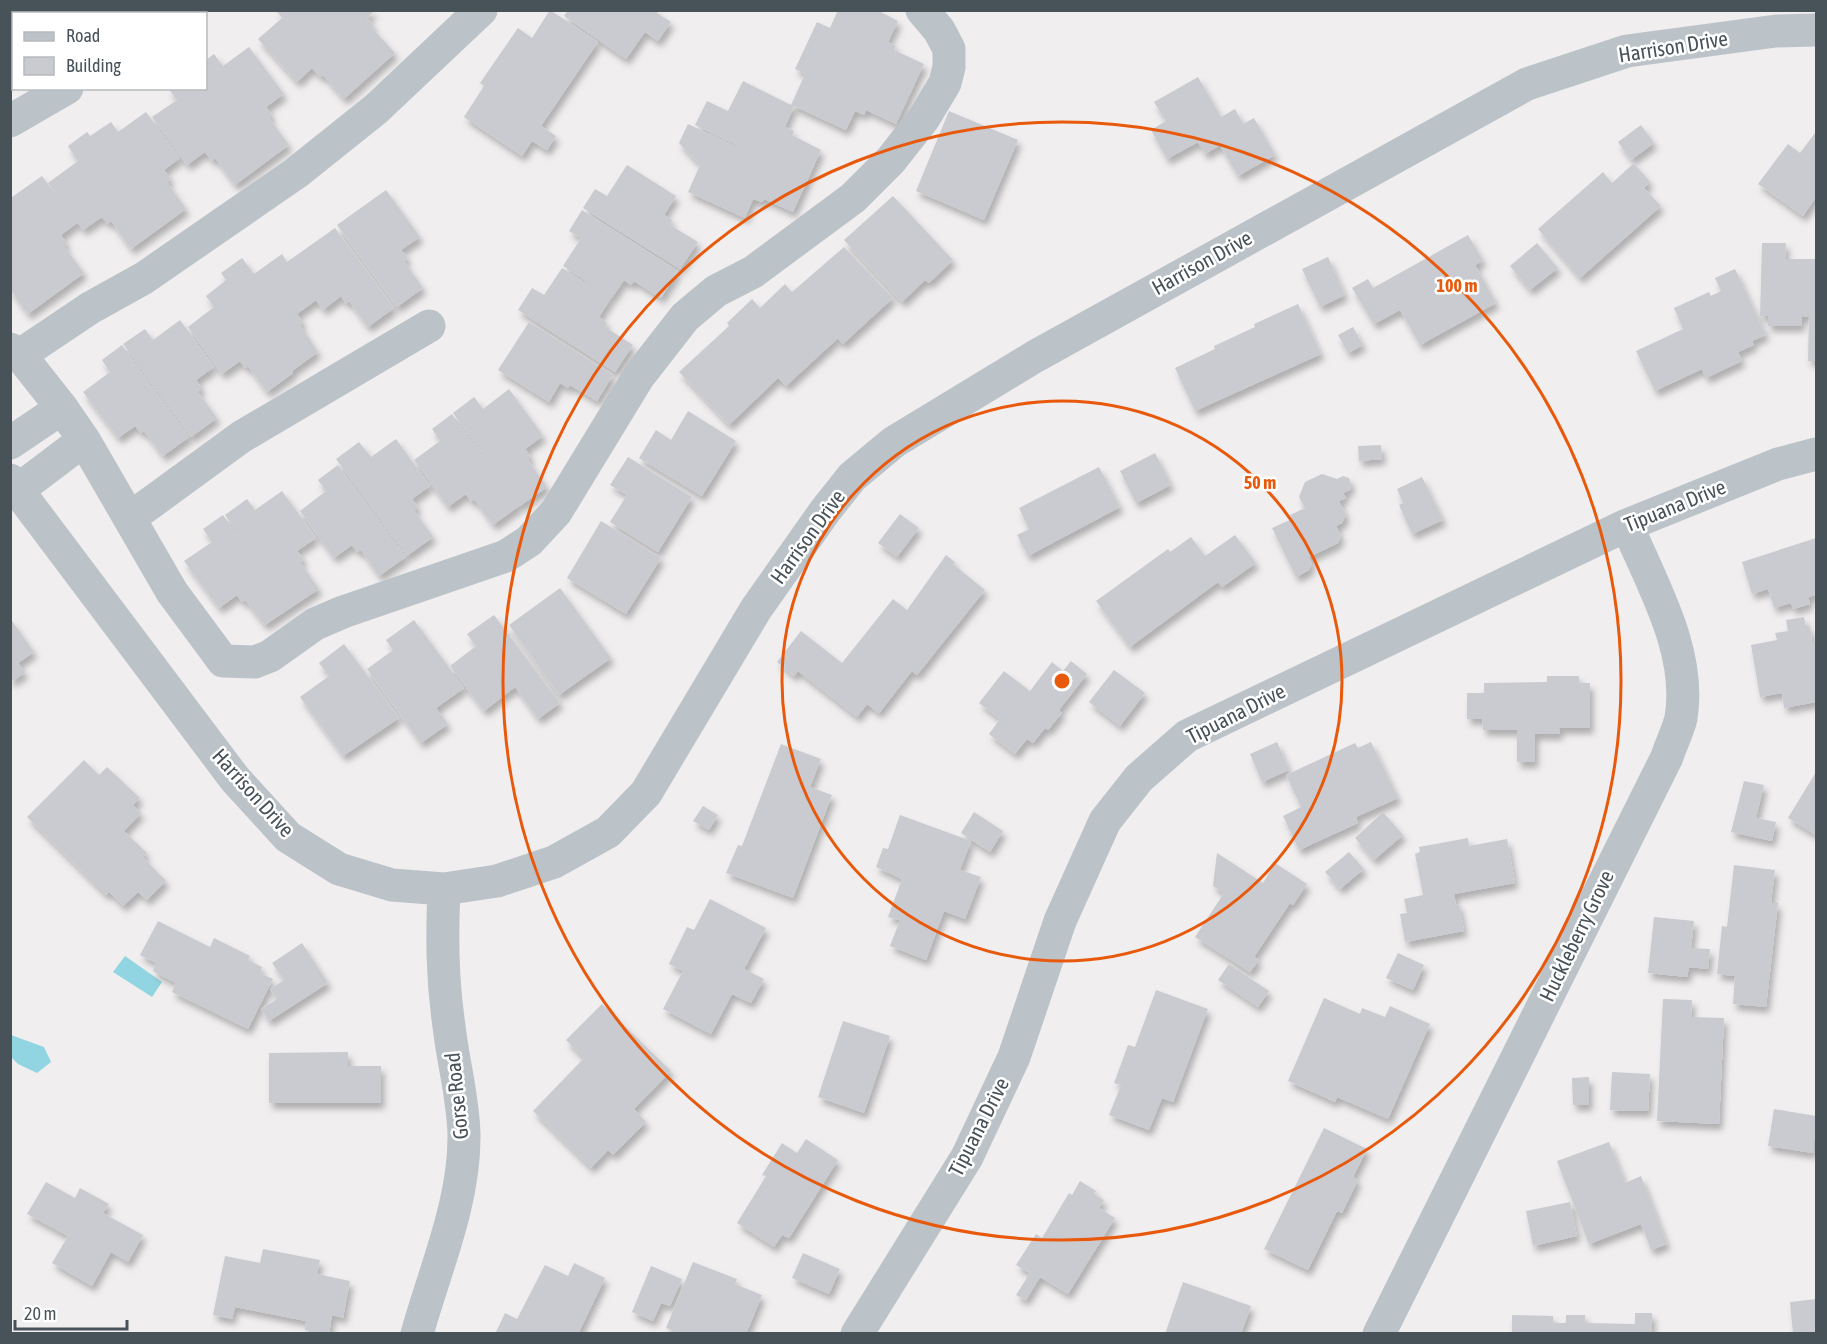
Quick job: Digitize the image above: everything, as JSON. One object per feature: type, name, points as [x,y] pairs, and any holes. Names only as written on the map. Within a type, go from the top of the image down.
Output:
[{"type":"street","points":[[481,10],[376,109],[296,173],[144,278],[15,352],[62,408],[84,440],[172,592],[223,661],[233,663],[263,659],[315,624],[475,568],[506,555],[529,541],[556,512],[639,376],[685,317],[716,291],[753,272],[853,198],[891,160],[924,118],[945,83],[949,67],[949,49],[939,30],[922,10]]},
{"type":"street","name":"Harrison Drive","points":[[14,485],[235,779],[288,837],[339,869],[392,885],[444,889],[497,881],[554,862],[608,832],[646,793],[756,609],[825,511],[852,477],[894,442],[1034,357],[1527,84],[1626,51],[1776,31],[1816,30]]},
{"type":"street","points":[[10,121],[64,90]]},
{"type":"street","points":[[130,518],[241,437],[429,326]]},
{"type":"street","points":[[10,443],[62,408]]},
{"type":"street","points":[[14,485],[84,440]]},
{"type":"street","name":"Tipuana Drive","points":[[857,1334],[967,1157],[1014,1057],[1060,921],[1105,820],[1138,778],[1187,736],[1627,525],[1778,464],[1816,454]]},
{"type":"street","name":"Huckleberry Grove","points":[[1379,1334],[1666,757],[1681,718],[1682,681],[1676,642],[1627,525]]},
{"type":"street","name":"Gorse Road","points":[[417,1334],[459,1191],[464,1136],[462,1098],[449,1028],[441,957],[444,889]]},
{"type":"water","points":[[125,956],[162,982],[152,997],[113,972]]},
{"type":"water","points":[[11,1035],[44,1047],[51,1062],[37,1073],[18,1064],[11,1057]]},
{"type":"building","points":[[10,10],[109,10],[110,12],[12,12],[12,40],[10,38]]},
{"type":"building","points":[[276,10],[375,10],[367,18],[374,26],[372,28],[395,53],[344,99],[323,75],[320,77],[312,68],[297,82],[258,39],[282,18]]},
{"type":"building","points":[[550,10],[598,42],[541,126],[556,136],[547,150],[532,141],[522,156],[464,117],[484,86],[480,83],[518,28],[532,38]]},
{"type":"building","points":[[568,10],[659,10],[657,13],[671,22],[658,41],[645,32],[626,59],[564,16]]},
{"type":"building","points":[[838,10],[877,10],[898,21],[888,42],[896,46],[894,50],[924,64],[896,124],[866,110],[864,115],[855,111],[846,130],[794,106],[785,127],[794,131],[792,135],[821,150],[793,212],[764,199],[762,202],[753,199],[745,218],[688,192],[700,165],[679,143],[688,124],[783,168],[695,125],[707,101],[728,111],[743,81],[791,105],[805,74],[795,69],[817,22],[830,28]]},
{"type":"building","points":[[249,47],[284,94],[266,107],[272,115],[269,118],[289,145],[235,185],[215,158],[212,161],[205,152],[187,165],[152,117],[177,100],[170,90],[207,90],[207,59],[214,54],[223,66]]},
{"type":"building","points":[[1198,77],[1221,117],[1235,109],[1243,124],[1254,118],[1275,155],[1238,176],[1220,145],[1205,154],[1198,142],[1167,159],[1151,130],[1166,121],[1154,102]]},
{"type":"building","points":[[949,111],[1018,140],[984,220],[916,191]]},
{"type":"building","points":[[146,112],[180,158],[164,170],[171,179],[167,182],[186,209],[131,249],[111,221],[107,224],[102,217],[83,230],[48,183],[78,161],[68,146],[87,132],[90,136],[111,122],[118,132]]},
{"type":"building","points":[[1641,125],[1654,143],[1631,160],[1618,142]]},
{"type":"building","points":[[1815,133],[1816,197],[1803,216],[1758,184],[1788,144],[1800,153]]},
{"type":"building","points":[[1634,163],[1650,182],[1644,188],[1661,206],[1580,278],[1538,229],[1603,172],[1612,183]]},
{"type":"building","points":[[627,165],[676,196],[664,215],[672,220],[670,225],[698,242],[680,269],[583,208],[595,189],[607,196]]},
{"type":"building","points":[[42,176],[77,223],[61,235],[67,244],[64,246],[84,273],[28,314],[10,289],[10,195],[12,197]]},
{"type":"building","points":[[386,190],[420,237],[401,250],[408,258],[404,261],[423,288],[397,307],[337,225]]},
{"type":"building","points":[[893,196],[953,260],[929,283],[925,280],[902,302],[844,240]]},
{"type":"building","points":[[582,210],[678,271],[661,298],[634,281],[631,285],[624,280],[612,298],[563,266],[581,238],[569,231]]},
{"type":"building","points":[[335,228],[394,308],[368,327],[349,301],[346,304],[341,296],[323,310],[316,300],[297,314],[303,322],[300,325],[318,352],[292,371],[293,373],[267,392],[248,366],[245,368],[240,361],[222,374],[188,327],[214,307],[206,296],[226,280],[221,273],[242,258],[254,274],[282,254],[287,262]]},
{"type":"building","points":[[1468,235],[1483,261],[1475,265],[1496,303],[1420,345],[1400,310],[1374,324],[1352,288],[1368,279],[1373,288]]},
{"type":"building","points":[[1537,243],[1558,268],[1530,290],[1510,266]]},
{"type":"building","points":[[1762,243],[1786,243],[1785,259],[1816,259],[1816,361],[1808,361],[1809,317],[1802,316],[1801,326],[1768,326],[1768,316],[1760,316]]},
{"type":"building","points":[[844,247],[893,298],[843,344],[796,295],[837,339],[786,386],[778,378],[729,425],[679,372],[729,326],[727,323],[752,299],[760,308],[785,284],[792,292]]},
{"type":"building","points":[[1328,257],[1345,295],[1320,307],[1302,269]]},
{"type":"building","points":[[562,268],[611,298],[599,317],[607,323],[605,327],[633,345],[615,372],[518,310],[532,288],[544,295]]},
{"type":"building","points":[[1735,269],[1766,335],[1752,341],[1754,345],[1738,352],[1742,361],[1706,378],[1702,369],[1655,391],[1636,351],[1683,329],[1674,308],[1709,292],[1711,296],[1721,291],[1715,278]]},
{"type":"building","points":[[1298,304],[1321,354],[1195,411],[1175,368],[1255,327],[1254,324]]},
{"type":"building","points":[[180,320],[214,367],[196,380],[202,388],[198,392],[217,418],[191,437],[123,344],[145,329],[153,340]]},
{"type":"building","points":[[529,322],[613,375],[597,401],[570,385],[568,388],[560,383],[549,402],[498,370]]},
{"type":"building","points":[[1353,327],[1363,345],[1348,353],[1338,335]]},
{"type":"building","points":[[122,345],[189,437],[163,456],[144,431],[141,433],[135,426],[118,438],[83,392],[110,372],[102,360]]},
{"type":"building","points":[[509,389],[543,436],[525,449],[531,457],[528,460],[547,487],[520,506],[453,413],[474,397],[483,409]]},
{"type":"building","points":[[688,411],[736,441],[702,496],[639,458],[656,430],[671,440]]},
{"type":"building","points":[[452,414],[519,506],[493,525],[474,499],[471,502],[466,494],[448,507],[414,460],[440,441],[432,429]]},
{"type":"building","points":[[396,439],[430,486],[412,499],[418,507],[414,510],[433,537],[407,556],[336,459],[359,442],[371,457]]},
{"type":"building","points":[[1381,445],[1382,459],[1359,461],[1358,446]]},
{"type":"building","points":[[1155,453],[1171,485],[1136,503],[1120,471]]},
{"type":"building","points":[[628,457],[692,497],[658,552],[610,522],[627,495],[610,485]]},
{"type":"building","points":[[338,465],[406,557],[379,576],[361,550],[357,552],[352,545],[334,558],[300,511],[326,491],[318,480]]},
{"type":"building","points":[[1099,467],[1120,507],[1028,556],[1017,535],[1029,529],[1019,508]]},
{"type":"building","points":[[1322,474],[1337,479],[1343,476],[1349,478],[1351,484],[1350,490],[1343,493],[1346,498],[1339,501],[1346,515],[1342,523],[1336,526],[1341,536],[1338,543],[1309,557],[1312,563],[1309,570],[1296,577],[1272,528],[1292,519],[1290,515],[1305,508],[1299,497],[1305,482]]},
{"type":"building","points":[[1422,477],[1443,520],[1412,534],[1399,505],[1403,503],[1397,489]]},
{"type":"building","points":[[282,491],[316,538],[297,551],[304,559],[300,562],[319,589],[265,625],[245,600],[242,602],[237,595],[219,608],[184,561],[212,542],[203,529],[223,515],[267,574],[225,515],[247,499],[255,510]]},
{"type":"building","points":[[900,514],[919,528],[897,557],[878,543]]},
{"type":"building","points":[[601,521],[661,558],[626,614],[567,578]]},
{"type":"building","points":[[1235,535],[1256,563],[1222,587],[1218,582],[1130,647],[1096,601],[1168,549],[1170,552],[1191,537],[1205,556]]},
{"type":"building","points":[[1816,538],[1816,595],[1808,597],[1810,604],[1793,609],[1791,603],[1774,608],[1768,589],[1752,594],[1742,562]]},
{"type":"building","points":[[946,555],[955,562],[953,564],[985,590],[917,675],[912,671],[879,713],[867,704],[857,717],[798,671],[794,676],[777,662],[801,631],[842,663],[893,599],[907,610]]},
{"type":"building","points":[[560,588],[611,658],[559,695],[509,625]]},
{"type":"building","points":[[494,615],[560,703],[538,719],[515,687],[484,711],[450,666],[476,646],[467,634]]},
{"type":"building","points":[[1804,617],[1806,627],[1810,627],[1812,642],[1816,642],[1816,702],[1784,708],[1782,693],[1760,697],[1751,645],[1777,640],[1775,633],[1788,631],[1786,620]]},
{"type":"building","points":[[10,618],[34,652],[18,663],[25,673],[10,682]]},
{"type":"building","points":[[414,620],[464,688],[436,708],[448,724],[421,743],[367,669],[393,650],[386,640]]},
{"type":"building","points":[[344,644],[399,718],[343,756],[300,697],[329,676],[319,663]]},
{"type":"building","points":[[1071,661],[1087,674],[1059,710],[1062,713],[1048,730],[1045,728],[1033,743],[1027,739],[1015,754],[989,734],[1000,719],[979,703],[1004,671],[1030,691],[1052,662],[1063,671]]},
{"type":"building","points":[[1114,670],[1145,693],[1120,726],[1089,702]]},
{"type":"building","points":[[1547,676],[1579,676],[1579,683],[1590,683],[1590,728],[1559,728],[1560,734],[1535,734],[1535,762],[1517,762],[1517,730],[1483,730],[1482,719],[1467,719],[1467,693],[1484,693],[1484,683],[1547,682]]},
{"type":"building","points":[[1277,742],[1289,770],[1262,782],[1250,754]]},
{"type":"building","points":[[1371,742],[1398,798],[1356,817],[1358,823],[1299,850],[1283,816],[1301,807],[1286,775],[1355,743],[1358,748]]},
{"type":"building","points":[[781,744],[821,759],[810,787],[832,795],[793,898],[726,873],[738,845],[742,846]]},
{"type":"building","points":[[84,760],[99,775],[107,767],[140,798],[133,805],[141,813],[124,831],[147,853],[143,857],[166,881],[147,900],[138,892],[123,906],[109,892],[106,895],[27,817]]},
{"type":"building","points":[[1816,772],[1816,835],[1788,818]]},
{"type":"building","points":[[1744,781],[1764,785],[1756,818],[1776,822],[1772,841],[1731,832]]},
{"type":"building","points":[[703,806],[718,815],[709,830],[693,821]]},
{"type":"building","points":[[974,812],[1003,831],[990,852],[961,833]]},
{"type":"building","points":[[1383,812],[1403,835],[1374,860],[1355,838]]},
{"type":"building","points":[[900,815],[971,841],[960,870],[981,877],[965,919],[944,911],[926,960],[890,946],[900,920],[888,917],[902,879],[876,867],[883,848],[888,849]]},
{"type":"building","points":[[1468,838],[1469,846],[1507,839],[1515,883],[1454,894],[1456,905],[1459,904],[1464,931],[1405,942],[1400,914],[1407,913],[1404,899],[1423,895],[1415,854],[1420,852],[1419,847]]},
{"type":"building","points":[[1349,852],[1364,869],[1340,889],[1325,872]]},
{"type":"building","points":[[1217,853],[1263,883],[1275,863],[1307,884],[1293,905],[1290,903],[1254,957],[1259,960],[1250,972],[1195,937],[1224,893],[1213,886]]},
{"type":"building","points":[[1734,865],[1775,870],[1771,903],[1778,903],[1766,1007],[1733,1004],[1735,976],[1717,974],[1722,926],[1727,927]]},
{"type":"building","points":[[710,899],[766,928],[744,969],[764,979],[751,1003],[732,994],[711,1034],[663,1009],[683,971],[669,964],[687,927],[694,930]]},
{"type":"building","points":[[1654,917],[1694,921],[1691,948],[1710,949],[1708,969],[1689,967],[1687,977],[1648,973]]},
{"type":"building","points":[[158,921],[210,947],[214,938],[250,956],[248,960],[262,967],[260,973],[273,979],[248,1029],[172,992],[176,983],[153,971],[156,963],[140,955]]},
{"type":"building","points":[[302,943],[328,983],[269,1021],[261,1009],[277,999],[270,989],[284,980],[272,963]]},
{"type":"building","points":[[1398,953],[1424,965],[1413,990],[1386,978]]},
{"type":"building","points":[[1229,964],[1269,991],[1258,1007],[1218,980]]},
{"type":"building","points":[[1156,990],[1208,1009],[1173,1102],[1162,1098],[1149,1130],[1109,1115],[1121,1085],[1114,1083],[1128,1045],[1135,1047]]},
{"type":"building","points":[[1324,998],[1360,1014],[1362,1008],[1385,1017],[1390,1006],[1430,1024],[1388,1119],[1337,1097],[1335,1102],[1288,1081]]},
{"type":"building","points":[[1663,999],[1692,1000],[1691,1017],[1724,1018],[1719,1124],[1657,1121]]},
{"type":"building","points":[[602,1004],[671,1071],[634,1109],[646,1122],[613,1155],[608,1150],[591,1168],[533,1111],[584,1058],[566,1040]]},
{"type":"building","points":[[843,1021],[890,1036],[864,1113],[818,1097]]},
{"type":"building","points":[[348,1052],[348,1066],[381,1066],[381,1103],[269,1103],[269,1053]]},
{"type":"building","points":[[1612,1072],[1650,1074],[1648,1111],[1610,1110]]},
{"type":"building","points":[[1589,1077],[1589,1105],[1573,1105],[1572,1078]]},
{"type":"building","points":[[1774,1109],[1816,1116],[1813,1153],[1768,1146]]},
{"type":"building","points":[[1324,1128],[1367,1149],[1353,1177],[1358,1180],[1342,1213],[1337,1211],[1308,1270],[1264,1249]]},
{"type":"building","points":[[806,1139],[838,1160],[789,1238],[782,1235],[774,1247],[737,1223],[766,1176],[762,1175],[782,1143],[797,1153]]},
{"type":"building","points":[[1609,1142],[1625,1183],[1641,1176],[1667,1244],[1651,1250],[1641,1224],[1589,1244],[1557,1161]]},
{"type":"building","points":[[1080,1181],[1096,1191],[1094,1194],[1104,1200],[1099,1208],[1115,1218],[1068,1294],[1040,1277],[1026,1300],[1016,1295],[1030,1273],[1016,1265],[1036,1234],[1042,1238],[1069,1193],[1072,1195]]},
{"type":"building","points":[[46,1182],[75,1198],[80,1188],[109,1204],[103,1213],[143,1235],[128,1262],[111,1252],[92,1286],[52,1263],[68,1236],[27,1214]]},
{"type":"building","points":[[1570,1202],[1577,1236],[1533,1246],[1526,1211]]},
{"type":"building","points":[[263,1249],[320,1260],[317,1274],[350,1281],[343,1318],[332,1315],[329,1334],[305,1330],[306,1321],[235,1307],[232,1319],[213,1315],[225,1256],[260,1263]]},
{"type":"building","points":[[803,1253],[840,1269],[829,1294],[792,1278]]},
{"type":"building","points":[[693,1262],[737,1279],[735,1284],[762,1295],[746,1334],[673,1334],[674,1331],[666,1328]]},
{"type":"building","points":[[574,1263],[605,1278],[578,1334],[495,1334],[505,1313],[517,1319],[545,1265],[568,1276]]},
{"type":"building","points":[[651,1266],[682,1279],[670,1306],[661,1303],[653,1321],[632,1312]]},
{"type":"building","points":[[1183,1282],[1251,1306],[1241,1334],[1165,1334]]},
{"type":"building","points":[[1816,1299],[1816,1334],[1793,1334],[1790,1302]]},
{"type":"building","points":[[1635,1313],[1652,1313],[1652,1334],[1512,1334],[1512,1315],[1553,1316],[1553,1323],[1566,1323],[1566,1315],[1585,1315],[1585,1323],[1635,1324]]}]
